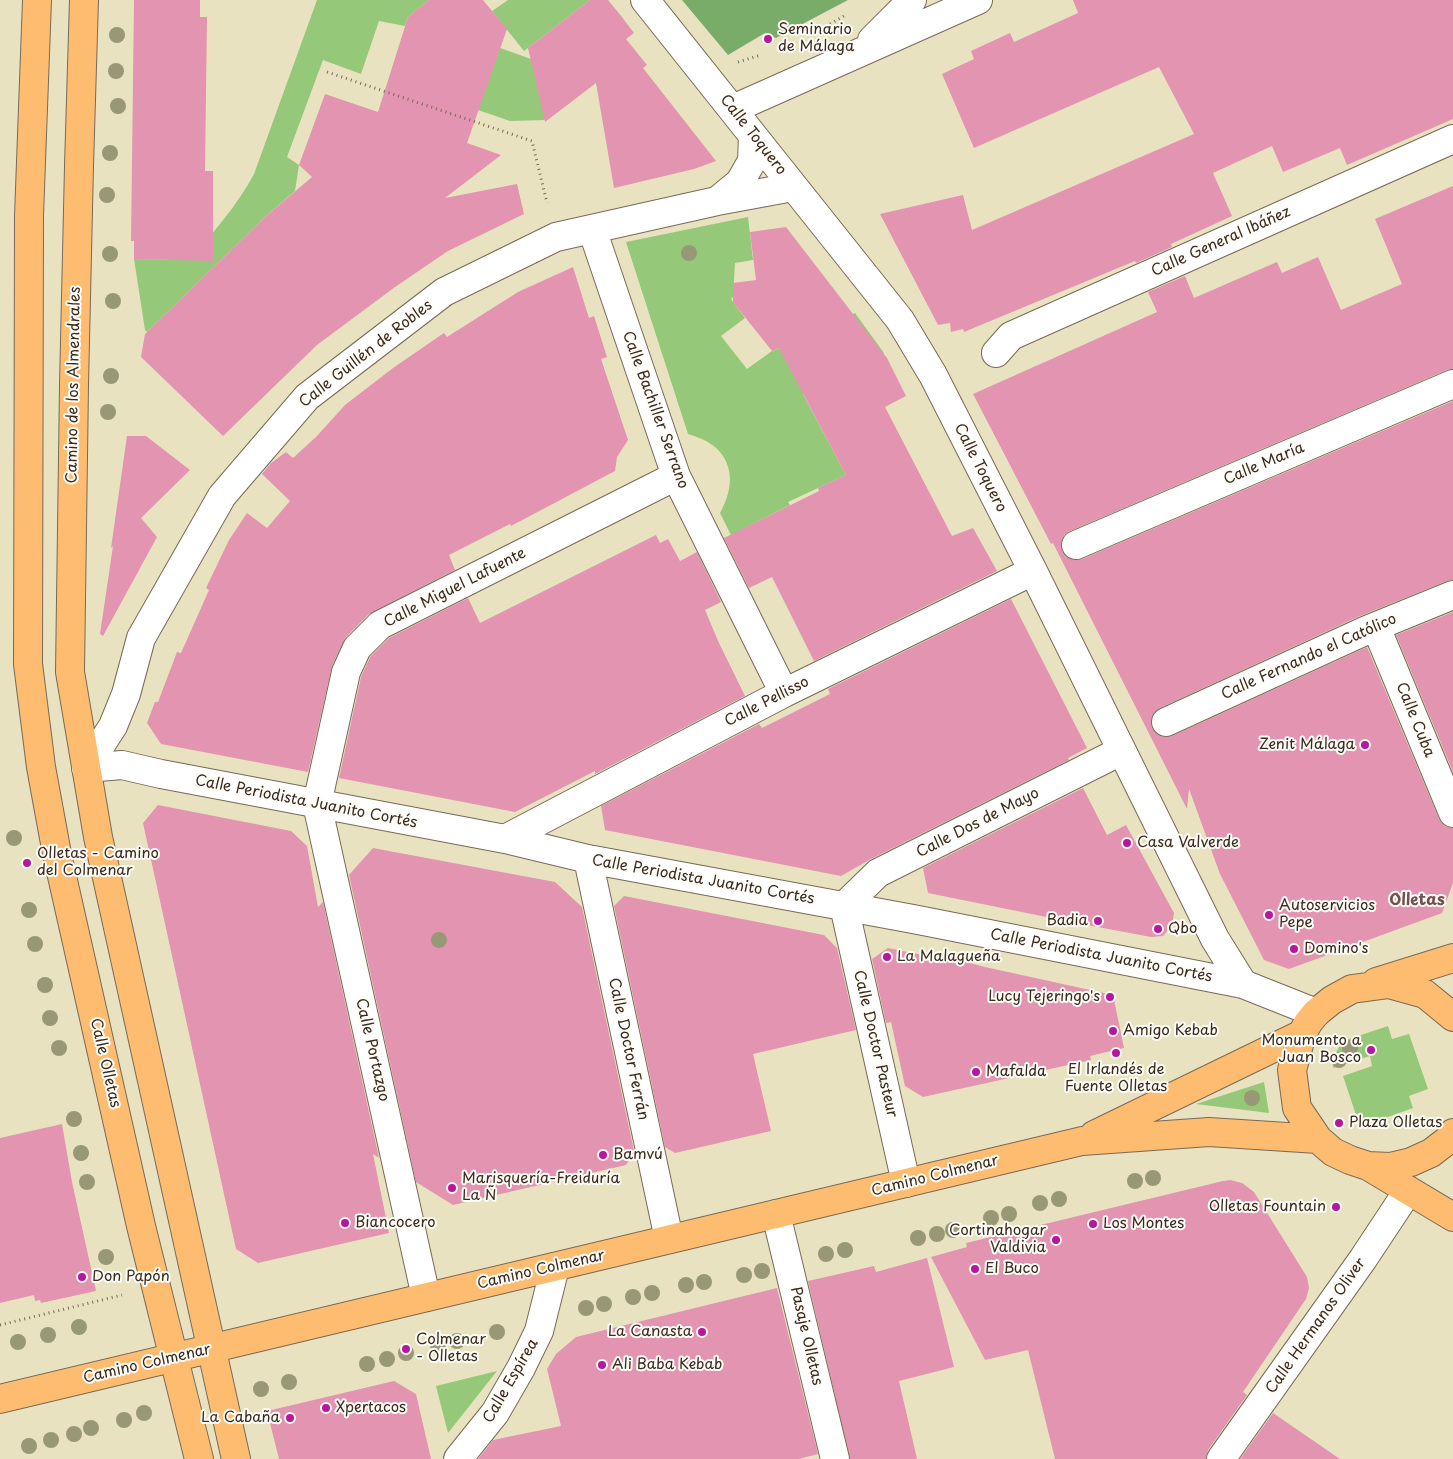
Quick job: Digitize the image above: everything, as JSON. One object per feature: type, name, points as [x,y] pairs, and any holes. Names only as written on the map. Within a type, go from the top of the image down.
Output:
[{"type":"main road","name":"Calle Olletas","points":[[37,0],[30,216],[28,664],[41,767],[57,854],[139,1216],[199,1459]]},
{"type":"main road","name":"Camino de los Almendrales","points":[[84,0],[75,345],[70,672],[86,768]]},
{"type":"main road","points":[[86,768],[98,837],[236,1459]]},
{"type":"main road","points":[[1453,958],[1352,990],[1332,1000],[1309,1024],[1292,1070],[1297,1108],[1318,1140],[1333,1152],[1368,1166],[1453,1217]]},
{"type":"main road","points":[[1352,990],[1389,984],[1425,994],[1453,1017]]},
{"type":"main road","name":"Camino Colmenar","points":[[1082,1141],[1309,1024]]},
{"type":"main road","name":"Camino Colmenar","points":[[0,1399],[1082,1141],[1209,1132],[1318,1140]]},
{"type":"main road","points":[[1368,1166],[1390,1167],[1411,1162],[1431,1153],[1448,1140],[1453,1133]]},
{"type":"street","name":"Calle Toquero","points":[[645,0],[900,320],[933,375],[1033,571],[1215,939],[1242,984]]},
{"type":"street","points":[[860,52],[912,0]]},
{"type":"street","points":[[733,109],[978,0]]},
{"type":"street","name":"Calle Guillén de Robles","points":[[718,201],[740,182],[752,161],[754,136]]},
{"type":"street","name":"Calle General Ibáñez","points":[[996,353],[1010,336],[1453,139]]},
{"type":"street","name":"Calle Guillén de Robles","points":[[86,768],[112,726],[126,694],[141,638],[222,496],[306,397],[444,292],[556,238],[718,201],[793,187]]},
{"type":"street","name":"Calle Bachiller Serrano","points":[[592,229],[676,476],[784,693]]},
{"type":"street","name":"Calle María","points":[[1076,545],[1453,384]]},
{"type":"street","name":"Calle Miguel Lafuente","points":[[317,804],[346,672],[357,648],[380,625],[676,476]]},
{"type":"street","name":"Calle Pellisso","points":[[505,840],[784,693],[1033,571]]},
{"type":"street","name":"Calle Fernando el Católico","points":[[1166,722],[1376,626],[1453,595]]},
{"type":"street","name":"Calle Cuba","points":[[1376,626],[1453,813]]},
{"type":"street","name":"Calle Dos de Mayo","points":[[844,906],[878,873],[1121,751]]},
{"type":"street","name":"Calle Periodista Juanito Cortés","points":[[86,768],[122,764],[161,774],[505,840],[588,859],[844,906],[1242,984],[1309,1024]]},
{"type":"street","name":"Calle Portazgo","points":[[317,804],[426,1297]]},
{"type":"street","name":"Calle Doctor Ferrán","points":[[588,859],[669,1240]]},
{"type":"street","name":"Calle Doctor Pasteur","points":[[844,906],[906,1183]]},
{"type":"street","name":"Calle Hermanos Oliver","points":[[1221,1459],[1363,1259],[1408,1191]]},
{"type":"street","name":"Pasaje Olletas","points":[[776,1214],[835,1459]]},
{"type":"street","name":"Calle Espírea","points":[[461,1457],[495,1412],[521,1368],[539,1330],[555,1267]]},
{"type":"path","points":[[327,72],[532,141],[556,238]]},
{"type":"path","points":[[0,1325],[122,1296],[120,1287]]},
{"type":"green space","points":[[317,0],[429,0],[408,17],[405,26],[379,21],[361,74],[323,60],[287,157],[299,165],[295,191],[265,217],[147,332],[145,330],[134,259],[190,260],[240,197],[254,174]]},
{"type":"green space","points":[[508,0],[590,0],[524,51],[492,11]]},
{"type":"green space","points":[[682,0],[848,0],[776,38],[765,33],[728,55]]},
{"type":"green space","points":[[500,48],[531,59],[545,120],[510,121],[478,110]]},
{"type":"green space","points":[[748,217],[753,260],[735,263],[733,297],[731,299],[745,318],[721,336],[747,369],[772,351],[803,339],[855,313],[884,353],[803,394],[846,475],[788,502],[790,505],[731,535],[720,513],[725,503],[730,483],[730,473],[727,464],[723,455],[716,448],[704,440],[688,434],[626,242]]},
{"type":"green space","points":[[1388,1026],[1392,1039],[1409,1034],[1428,1089],[1409,1096],[1413,1108],[1360,1127],[1343,1076],[1372,1066],[1370,1056],[1333,1068],[1335,1054],[1343,1041]]},
{"type":"green space","points":[[1264,1082],[1269,1113],[1196,1104]]},
{"type":"green space","points":[[497,1371],[448,1433],[436,1386]]},
{"type":"building","points":[[134,0],[200,0],[200,17],[207,17],[205,171],[213,171],[213,261],[134,259],[134,241],[131,241]]},
{"type":"building","points":[[429,0],[483,0],[507,29],[467,143],[501,155],[445,198],[517,184],[524,214],[448,251],[395,287],[317,345],[223,436],[141,357],[145,334],[265,217],[312,177],[299,165],[325,94],[378,112],[408,17]]},
{"type":"building","points":[[590,0],[608,0],[622,17],[634,33],[626,39],[647,65],[643,68],[716,161],[694,169],[614,188],[596,83],[545,122],[528,48]]},
{"type":"building","points":[[1073,0],[1453,0],[1453,119],[1347,165],[1340,148],[1283,172],[1272,146],[1213,173],[1232,216],[1171,244],[1172,247],[1136,263],[1135,261],[964,332],[963,329],[951,332],[950,323],[938,325],[880,214],[963,195],[972,230],[1194,134],[1159,67],[974,148],[942,74],[974,59],[971,51],[1010,33],[1014,42],[1078,13]]},
{"type":"building","points":[[1453,186],[1453,369],[1070,531],[1064,535],[1061,543],[1062,551],[1066,557],[1074,560],[1082,559],[1453,401],[1453,580],[1360,616],[1160,708],[1154,713],[1151,720],[1152,728],[1157,734],[1164,737],[1172,736],[1367,647],[1439,819],[1444,826],[1453,828],[1453,883],[1442,913],[1289,969],[1264,960],[1220,874],[1189,789],[1187,809],[1053,543],[1051,544],[973,394],[1157,312],[1148,292],[1185,276],[1194,298],[1277,262],[1282,273],[1318,257],[1341,310],[1402,284],[1375,219]]},
{"type":"building","points":[[786,227],[887,358],[906,396],[885,407],[952,536],[973,528],[997,571],[814,661],[772,577],[749,588],[724,538],[819,491],[818,488],[846,475],[779,348],[772,351],[733,302],[733,283],[756,280],[750,232]]},
{"type":"building","points":[[573,267],[589,318],[594,316],[607,357],[601,359],[628,440],[617,457],[615,471],[511,526],[510,524],[449,555],[455,570],[369,614],[346,637],[332,666],[308,772],[161,744],[147,723],[155,702],[158,702],[177,652],[181,653],[209,590],[206,588],[229,540],[247,513],[267,528],[290,501],[262,474],[271,463],[286,452],[293,458],[316,437],[345,405],[393,368],[444,333],[447,337],[518,292]]},
{"type":"building","points":[[127,436],[146,436],[190,470],[141,518],[157,537],[103,636],[100,634]]},
{"type":"building","points":[[656,535],[660,543],[668,539],[680,561],[697,552],[721,602],[705,610],[745,696],[595,774],[595,771],[515,812],[339,778],[361,677],[370,657],[389,638],[468,598],[480,623]]},
{"type":"building","points":[[1011,599],[1087,748],[1068,758],[1069,760],[871,859],[841,876],[605,830],[601,806],[759,724],[762,728],[830,694],[828,689]]},
{"type":"building","points":[[1453,612],[1453,772],[1396,635]]},
{"type":"building","points":[[1083,788],[1107,835],[1126,825],[1174,913],[1172,925],[1163,936],[1151,937],[928,893],[923,868]]},
{"type":"building","points":[[158,805],[291,831],[307,846],[318,907],[323,902],[379,1158],[373,1154],[389,1233],[258,1263],[236,1249],[143,823]]},
{"type":"building","points":[[373,848],[555,882],[582,907],[634,1151],[626,1165],[453,1205],[416,1182],[349,875]]},
{"type":"building","points":[[624,896],[824,935],[837,948],[856,1030],[753,1054],[771,1131],[675,1153],[665,1147],[614,906]]},
{"type":"building","points":[[888,948],[928,956],[929,952],[985,967],[1113,995],[1124,1048],[1090,1056],[1091,1060],[923,1097],[905,1086],[891,1022],[886,1023],[872,959]]},
{"type":"building","points":[[62,1124],[72,1182],[96,1291],[41,1303],[40,1300],[35,1301],[34,1295],[0,1303],[0,1138]]},
{"type":"building","points":[[1230,1180],[1242,1183],[1254,1192],[1307,1277],[1309,1288],[1306,1299],[1243,1392],[1247,1395],[1208,1450],[1206,1459],[1055,1459],[1028,1350],[985,1360],[931,1257],[967,1247],[966,1243]]},
{"type":"building","points":[[927,1258],[954,1367],[899,1381],[917,1459],[850,1459],[808,1281],[874,1266],[876,1272]]},
{"type":"building","points":[[777,1288],[818,1454],[799,1459],[478,1459],[493,1440],[561,1426],[547,1369],[556,1354],[576,1337]]},
{"type":"building","points":[[394,1381],[416,1394],[431,1459],[279,1459],[267,1411]]},
{"type":"building","points":[[1273,1413],[1340,1459],[1240,1459]]},
{"type":"place","name":"Seminario de Málaga","points":[[768,39]]},
{"type":"place","name":"Zenit Málaga","points":[[1365,745]]},
{"type":"place","name":"Casa Valverde","points":[[1127,843]]},
{"type":"place","name":"Olletas - Camino del Colmenar","points":[[27,863]]},
{"type":"place","name":"Autoservicios Pepe","points":[[1269,915]]},
{"type":"place","name":"Badia","points":[[1098,921]]},
{"type":"place","name":"Qbo","points":[[1158,929]]},
{"type":"place","name":"Domino's","points":[[1294,949]]},
{"type":"place","name":"La Malagueña","points":[[887,957]]},
{"type":"place","name":"Lucy Tejeringo's","points":[[1110,997]]},
{"type":"place","name":"Amigo Kebab","points":[[1113,1031]]},
{"type":"place","name":"Monumento a Juan Bosco","points":[[1371,1050]]},
{"type":"place","name":"El Irlandés de Fuente Olletas","points":[[1116,1053]]},
{"type":"place","name":"Mafalda","points":[[976,1072]]},
{"type":"place","name":"Plaza Olletas","points":[[1339,1123]]},
{"type":"place","name":"Bamvú","points":[[603,1155]]},
{"type":"place","name":"Marisquería-Freiduría La Ñ","points":[[452,1188]]},
{"type":"place","name":"Olletas Fountain","points":[[1336,1207]]},
{"type":"place","name":"Biancocero","points":[[345,1223]]},
{"type":"place","name":"Los Montes","points":[[1093,1224]]},
{"type":"place","name":"Cortinahogar Valdivia","points":[[1056,1240]]},
{"type":"place","name":"El Buco","points":[[975,1269]]},
{"type":"place","name":"Don Papón","points":[[82,1277]]},
{"type":"place","name":"La Canasta","points":[[702,1332]]},
{"type":"place","name":"Colmenar - Olletas","points":[[406,1349]]},
{"type":"place","name":"Ali Baba Kebab","points":[[602,1365]]},
{"type":"place","name":"Xpertacos","points":[[326,1408]]},
{"type":"place","name":"La Cabaña","points":[[290,1418]]},
{"type":"district","name":"Olletas","points":[[1417,901]]}]
